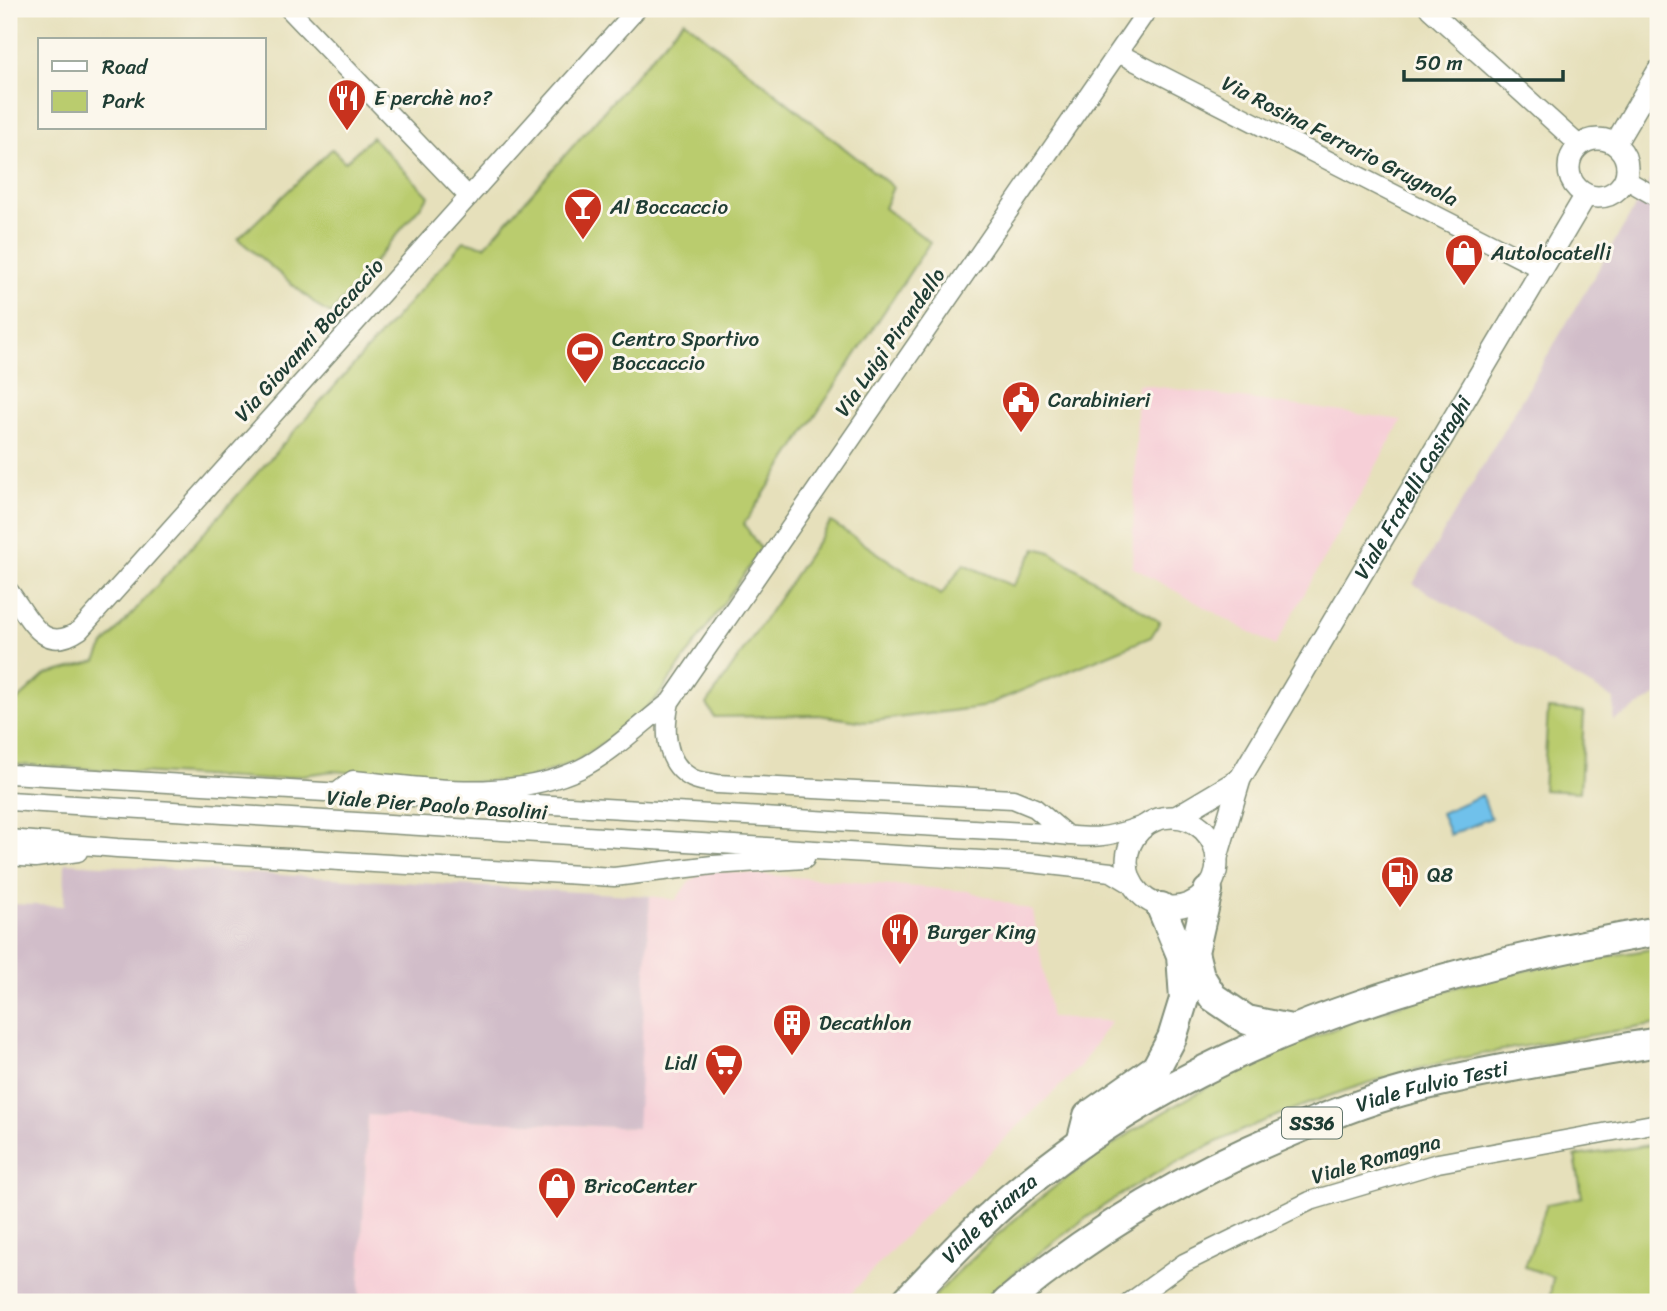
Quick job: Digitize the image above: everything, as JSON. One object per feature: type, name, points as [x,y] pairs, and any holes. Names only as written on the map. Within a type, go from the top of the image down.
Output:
[{"type":"highway","points":[[1208,891],[1194,952],[1200,976],[1213,997],[1247,1020],[1291,1029]]},
{"type":"highway","points":[[1081,1143],[1087,1116],[1156,1068],[1172,1038],[1184,999],[1181,955],[1161,907]]},
{"type":"highway","points":[[1081,1143],[1159,1095],[1224,1060],[1291,1029],[1405,988],[1565,947],[1658,931]]},
{"type":"highway","name":"Viale Fulvio Testi","points":[[1007,1302],[1100,1231],[1177,1184],[1256,1146],[1333,1114],[1401,1092],[1464,1077],[1658,1042]]},
{"type":"highway","name":"Viale Brianza","points":[[905,1302],[991,1214],[1081,1143]]},
{"type":"street","points":[[289,9],[468,197]]},
{"type":"street","name":"Via Giovanni Boccaccio","points":[[9,591],[40,632],[49,639],[58,641],[80,630],[637,9]]},
{"type":"street","name":"Via Luigi Pirandello","points":[[670,702],[1148,9]]},
{"type":"street","points":[[1429,9],[1579,145]]},
{"type":"street","name":"Via Rosina Ferrario Grugnola","points":[[1118,53],[1541,269]]},
{"type":"street","points":[[1615,144],[1658,71]]},
{"type":"street","points":[[1597,139],[1615,144],[1626,159],[1625,179],[1615,192],[1606,196],[1586,195],[1572,181],[1568,172],[1573,152],[1579,145],[1597,139]]},
{"type":"street","points":[[1625,179],[1658,198]]},
{"type":"street","name":"Viale Fratelli Casiraghi","points":[[1217,857],[1240,779],[1586,195]]},
{"type":"street","points":[[670,702],[666,721],[667,741],[677,764],[691,778],[717,784],[1013,799],[1035,808],[1068,836]]},
{"type":"street","name":"Viale Pier Paolo Pasolini","points":[[336,793],[354,780],[447,788],[521,788],[580,769],[670,702]]},
{"type":"street","name":"Viale Pier Paolo Pasolini","points":[[9,774],[1086,839],[1115,835],[1149,823]]},
{"type":"street","name":"Viale Fratelli Casiraghi","points":[[1176,817],[1240,779]]},
{"type":"street","name":"Viale Pier Paolo Pasolini","points":[[9,801],[1071,867],[1111,872],[1131,884]]},
{"type":"street","points":[[1176,817],[1191,821],[1204,830],[1213,842],[1217,857],[1216,875],[1208,891],[1195,902],[1178,908],[1161,907],[1144,899],[1131,884],[1126,867],[1127,850],[1135,834],[1149,823],[1176,817]]},
{"type":"street","name":"Viale Pier Paolo Pasolini","points":[[9,839],[117,848],[614,877],[713,865],[862,853]]},
{"type":"street","name":"Viale Pier Paolo Pasolini","points":[[9,856],[35,858],[117,848]]},
{"type":"street","name":"Viale Romagna","points":[[1130,1302],[1184,1263],[1310,1201],[1438,1164],[1658,1123]]},
{"type":"shaded area","points":[[1658,168],[1658,695],[1613,721],[1614,699],[1413,584]]},
{"type":"shaded area","points":[[1138,384],[1402,420],[1275,646],[1132,567]]},
{"type":"shaded area","points":[[65,863],[650,896],[637,1128],[368,1115],[359,1302],[9,1302],[9,904],[64,906]]},
{"type":"shaded area","points":[[704,870],[968,891],[1033,911],[1051,1018],[1111,1021],[1079,1068],[926,1214],[843,1302],[359,1302],[368,1115],[636,1128],[650,896],[676,900],[686,885]]},
{"type":"green space","name":"Centro Sportivo Boccaccio","points":[[684,20],[893,187],[884,208],[930,242],[744,524],[761,550],[657,698],[616,734],[575,762],[524,780],[474,782],[333,771],[267,780],[9,764],[9,708],[45,675],[96,661],[104,645],[464,241],[485,246]]},
{"type":"green space","points":[[372,137],[429,196],[331,314],[238,239],[332,149],[345,162]]},
{"type":"green space","points":[[831,522],[941,595],[964,564],[1013,586],[1036,548],[1050,552],[1160,622],[1151,637],[982,707],[866,722],[818,715],[714,717],[707,704]]},
{"type":"green space","points":[[1548,709],[1584,712],[1580,792],[1543,790]]},
{"type":"green space","points":[[1658,948],[1658,1024],[1445,1062],[1309,1103],[1219,1141],[1135,1186],[1066,1233],[980,1302],[929,1302],[987,1245],[1047,1193],[1110,1146],[1177,1105],[1246,1068],[1392,1007],[1470,983],[1540,967]]},
{"type":"green space","points":[[1658,1144],[1658,1294],[1605,1302],[1549,1302],[1553,1277],[1525,1267],[1547,1204],[1582,1197],[1575,1156]]},
{"type":"water","points":[[1482,795],[1491,818],[1450,835],[1441,813]]},
{"type":"place","name":"E perchè no?","points":[[347,132]]},
{"type":"place","name":"Al Boccaccio","points":[[583,241]]},
{"type":"place","name":"Autolocatelli","points":[[1464,287]]},
{"type":"place","name":"Centro Sportivo Boccaccio","points":[[585,385]]},
{"type":"place","name":"Carabinieri","points":[[1021,434]]},
{"type":"place","name":"Q8","points":[[1400,909]]},
{"type":"place","name":"Burger King","points":[[900,966]]},
{"type":"place","name":"Decathlon","points":[[792,1057]]},
{"type":"place","name":"Lidl","points":[[724,1097]]},
{"type":"place","name":"BricoCenter","points":[[557,1220]]}]
